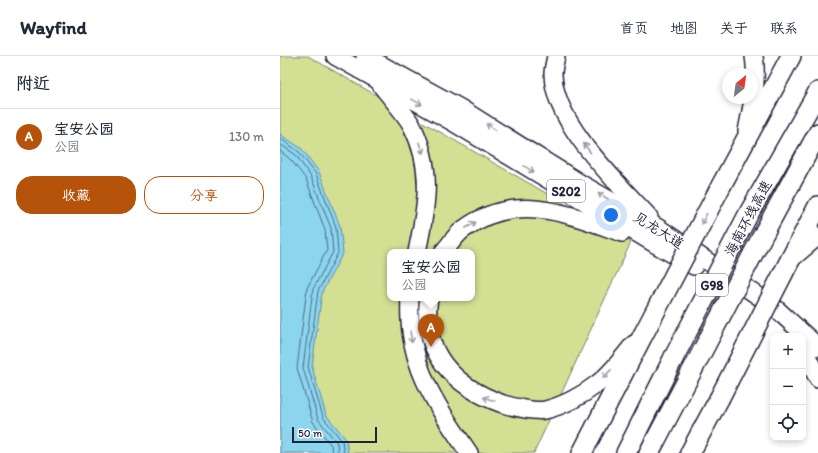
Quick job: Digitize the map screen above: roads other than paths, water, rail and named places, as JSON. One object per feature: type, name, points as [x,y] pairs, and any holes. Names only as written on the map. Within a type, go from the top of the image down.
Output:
[{"type":"highway","points":[[582,453],[722,184],[791,56]]},
{"type":"highway","name":"海南环线高速","points":[[626,453],[749,213],[818,92]]},
{"type":"highway","name":"海南环线高速","points":[[649,453],[818,133]]},
{"type":"highway","points":[[690,453],[719,400],[818,206]]},
{"type":"main road","name":"见龙大道","points":[[334,56],[657,237],[772,306],[818,347]]},
{"type":"main road","name":"见龙大道","points":[[365,56],[460,108],[583,185],[657,237],[697,268],[748,302],[786,333]]},
{"type":"main road","points":[[556,56],[553,75],[560,105],[586,148],[657,237]]},
{"type":"main road","points":[[744,143],[753,102],[756,67],[754,56]]},
{"type":"main road","points":[[378,80],[410,123],[423,152],[427,183],[426,211],[418,249]]},
{"type":"main road","points":[[445,249],[462,229],[491,213],[527,208],[563,212],[657,237]]},
{"type":"main road","points":[[790,260],[818,236]]},
{"type":"main road","points":[[410,301],[409,321],[414,352],[426,386],[469,453]]},
{"type":"main road","points":[[428,301],[427,310],[430,338],[442,362],[461,384],[482,396],[512,406],[544,410],[573,398],[598,384],[643,335]]},
{"type":"main road","points":[[806,351],[818,363]]},
{"type":"main road","points":[[806,354],[818,379]]},
{"type":"water","points":[[280,134],[302,149],[319,172],[340,226],[343,253],[322,292],[312,367],[326,415],[346,439],[348,453],[280,453]]},
{"type":"place","name":"宝安公园","points":[[431,347]]}]
